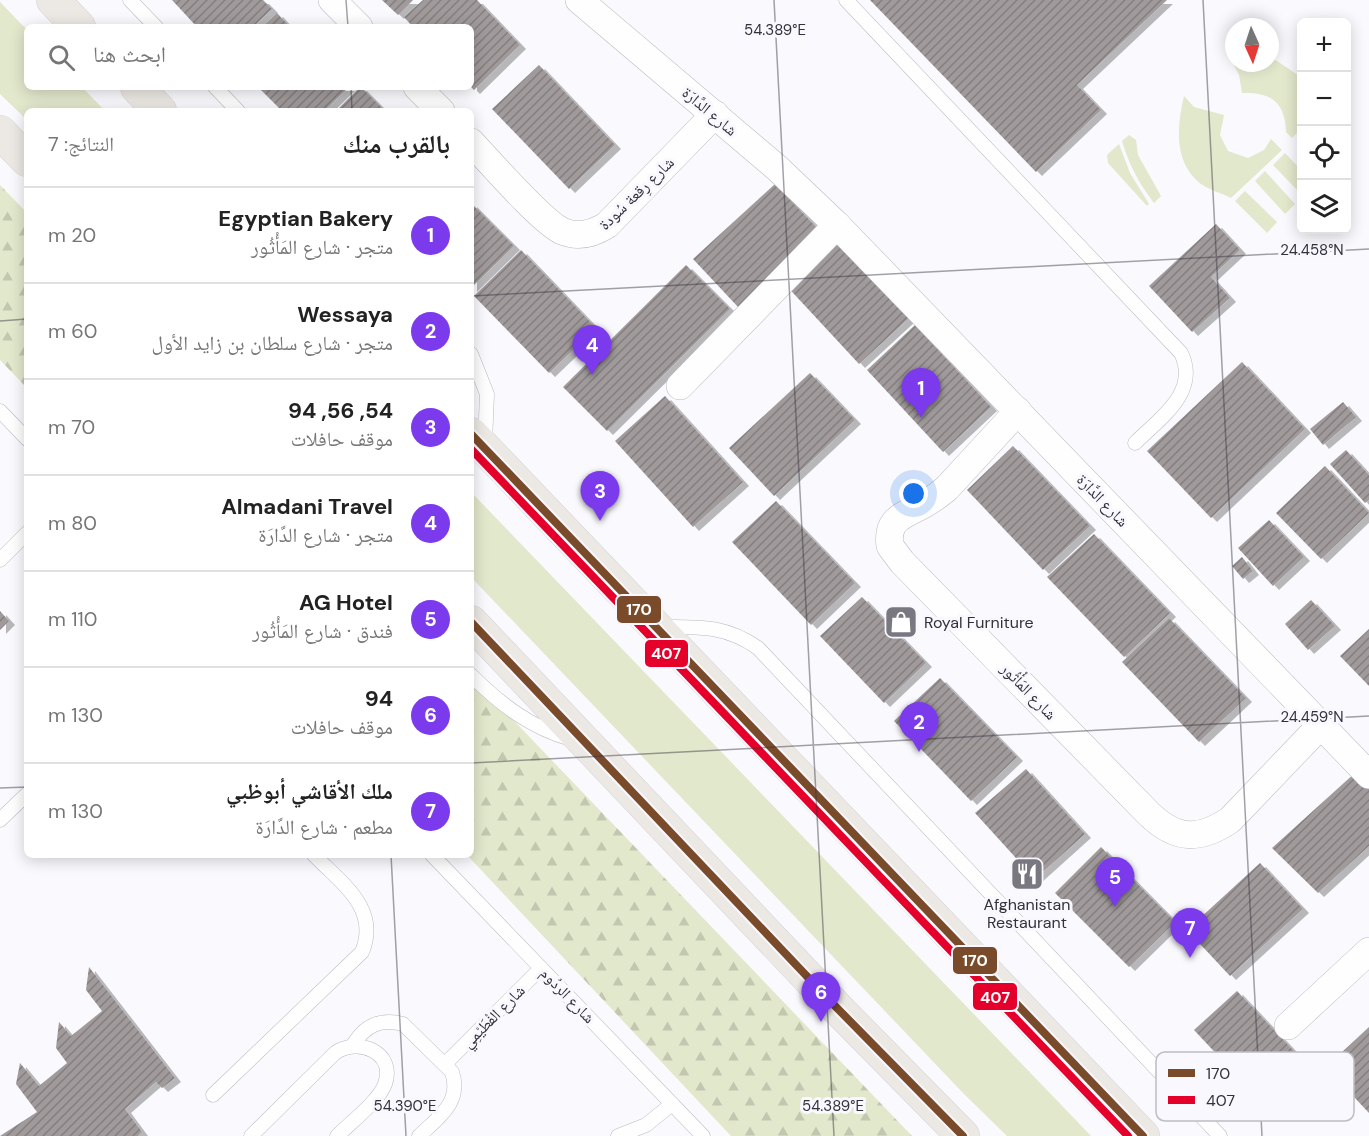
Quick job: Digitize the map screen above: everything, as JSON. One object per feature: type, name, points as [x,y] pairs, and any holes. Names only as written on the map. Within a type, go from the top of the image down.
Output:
[{"type":"main road","points":[[53,0],[76,24]]},
{"type":"main road","points":[[140,90],[157,108]]},
{"type":"main road","points":[[0,132],[24,157]]},
{"type":"main road","points":[[478,441],[1143,1136]]},
{"type":"main road","points":[[474,625],[837,1008],[963,1136]]},
{"type":"street","points":[[332,0],[356,24]]},
{"type":"street","name":"شارع الدَّارَة","points":[[579,0],[715,114],[837,225],[1369,775]]},
{"type":"street","points":[[420,90],[438,108]]},
{"type":"street","name":"شارع رِقعة سُودة","points":[[474,145],[551,224],[573,234],[585,235],[606,225],[715,114]]},
{"type":"street","points":[[680,386],[837,225]]},
{"type":"street","name":"شارع المَأْثُور","points":[[1018,411],[947,488],[935,498],[897,518],[891,526],[890,546],[902,562],[1149,814],[1162,826],[1179,834],[1197,835],[1215,830],[1230,820],[1321,724]]},
{"type":"street","points":[[1288,1026],[1369,951]]},
{"type":"lane","points":[[130,0],[153,24]]},
{"type":"lane","points":[[846,0],[1181,353],[1188,373],[1184,391],[1135,443]]},
{"type":"lane","points":[[218,90],[235,108]]},
{"type":"lane","points":[[474,362],[487,394],[478,441]]},
{"type":"lane","points":[[0,411],[24,436]]},
{"type":"lane","points":[[0,560],[24,536]]},
{"type":"lane","points":[[656,627],[724,630],[758,648],[1156,1068]]},
{"type":"lane","points":[[474,678],[514,713],[553,733],[587,744]]},
{"type":"lane","points":[[0,820],[24,797]]},
{"type":"lane","points":[[213,1095],[362,952],[368,927],[362,907],[323,858]]},
{"type":"lane","name":"شارع الردُوم","points":[[435,858],[703,1136]]},
{"type":"lane","name":"شارع الفْطَيْمِي","points":[[446,1064],[542,968]]},
{"type":"lane","points":[[251,1136],[335,1053],[353,1045],[366,1028],[376,1023],[394,1022],[403,1024],[446,1064],[455,1082],[455,1094],[451,1104],[419,1136]]},
{"type":"lane","points":[[337,1136],[376,1098],[386,1083],[385,1064],[380,1056],[364,1046],[353,1045]]},
{"type":"lane","points":[[618,1136],[646,1125],[672,1104]]},
{"type":"lane","points":[[1206,1121],[1220,1136]]},
{"type":"green space","points":[[0,2],[24,27],[24,90],[85,90],[102,108],[24,108],[24,117],[0,94]]},
{"type":"green space","points":[[1279,62],[1297,74],[1297,133],[1292,138],[1286,132],[1283,113],[1279,106],[1261,94],[1242,93],[1237,72],[1279,72]]},
{"type":"green space","points":[[1184,96],[1194,107],[1224,115],[1220,135],[1228,151],[1248,158],[1264,150],[1271,139],[1282,150],[1231,198],[1201,184],[1186,165],[1179,143]]},
{"type":"green space","points":[[1129,135],[1136,140],[1138,155],[1161,196],[1154,203],[1135,174],[1125,150],[1122,141]]},
{"type":"green space","points":[[1119,144],[1130,173],[1149,204],[1147,206],[1108,163],[1107,155]]},
{"type":"green space","points":[[1285,153],[1297,166],[1297,190],[1273,165]]},
{"type":"green space","points":[[1265,171],[1295,204],[1285,214],[1255,181]]},
{"type":"green space","points":[[0,185],[24,210],[24,385],[0,360]]},
{"type":"green space","points":[[1245,191],[1277,222],[1267,233],[1235,201]]},
{"type":"green space","points":[[474,495],[1091,1136],[1007,1136],[964,1094],[474,580]]},
{"type":"green space","points":[[474,679],[912,1136],[731,1136],[470,858],[474,858]]},
{"type":"building","points":[[172,0],[263,0],[272,9],[256,24],[194,24]]},
{"type":"building","points":[[382,0],[413,0],[398,15]]},
{"type":"building","points":[[423,0],[477,0],[520,45],[474,90],[474,24],[410,24],[404,17]]},
{"type":"building","points":[[870,0],[1167,0],[1077,85],[1101,110],[1036,172]]},
{"type":"building","points":[[277,13],[287,24],[265,24]]},
{"type":"building","points":[[539,65],[615,145],[569,189],[492,109]]},
{"type":"building","points":[[261,90],[346,90],[327,108],[279,108]]},
{"type":"building","points":[[357,90],[364,90],[382,108],[339,108]]},
{"type":"building","points":[[775,184],[820,231],[738,307],[693,259]]},
{"type":"building","points":[[474,206],[514,246],[474,285]]},
{"type":"building","points":[[1216,224],[1240,250],[1211,277],[1230,298],[1192,332],[1149,286]]},
{"type":"building","points":[[832,234],[909,318],[859,364],[782,281]]},
{"type":"building","points":[[521,250],[596,328],[549,373],[474,296]]},
{"type":"building","points":[[686,265],[730,309],[607,431],[563,387]]},
{"type":"building","points":[[915,325],[991,407],[943,452],[867,370]]},
{"type":"building","points":[[1242,362],[1305,429],[1211,518],[1147,451]]},
{"type":"building","points":[[810,373],[855,420],[774,496],[729,448]]},
{"type":"building","points":[[665,396],[743,482],[693,527],[615,441]]},
{"type":"building","points":[[1343,402],[1356,417],[1323,445],[1310,429]]},
{"type":"building","points":[[1013,446],[1090,526],[1043,570],[967,490]]},
{"type":"building","points":[[1346,450],[1369,475],[1369,500],[1365,503],[1330,464]]},
{"type":"building","points":[[1325,466],[1369,513],[1321,559],[1276,513]]},
{"type":"building","points":[[776,501],[855,583],[811,625],[732,542]]},
{"type":"building","points":[[1269,520],[1304,557],[1273,586],[1238,548]]},
{"type":"building","points":[[1094,534],[1170,613],[1124,657],[1047,577]]},
{"type":"building","points":[[1242,557],[1253,571],[1243,579],[1232,566]]},
{"type":"building","points":[[862,597],[926,663],[884,703],[820,636]]},
{"type":"building","points":[[1311,600],[1335,626],[1308,650],[1285,624]]},
{"type":"building","points":[[0,611],[9,621],[0,630]]},
{"type":"building","points":[[1169,618],[1246,698],[1199,742],[1122,662]]},
{"type":"building","points":[[1369,629],[1369,686],[1340,656]]},
{"type":"building","points":[[940,678],[1017,757],[971,801],[894,721]]},
{"type":"building","points":[[1026,769],[1085,834],[1035,879],[975,813]]},
{"type":"building","points":[[1356,772],[1369,786],[1369,846],[1318,893],[1272,848]]},
{"type":"building","points":[[1101,847],[1175,922],[1129,967],[1055,893]]},
{"type":"building","points":[[1260,863],[1303,909],[1230,976],[1187,930]]},
{"type":"building","points":[[89,967],[175,1078],[162,1088],[156,1082],[125,1109],[142,1132],[138,1136],[0,1136],[37,1112],[16,1084],[20,1063],[39,1086],[67,1063],[56,1048],[59,1022],[71,1036],[102,1011],[86,990]]},
{"type":"building","points":[[1237,991],[1295,1052],[1215,1052],[1194,1030]]},
{"type":"building","points":[[1369,1027],[1369,1113],[1354,1097],[1354,1052],[1342,1052]]},
{"type":"transit line","name":"170","points":[[474,437],[1143,1136]]},
{"type":"transit line","name":"407","points":[[474,452],[1128,1136]]},
{"type":"transit line","name":"170","points":[[474,625],[837,1008],[963,1136]]},
{"type":"place","name":"Almadani Travel","points":[[592,375]]},
{"type":"place","name":"Egyptian Bakery","points":[[921,418]]},
{"type":"place","name":"54, 56, 94","points":[[600,521]]},
{"type":"place","name":"Royal Furniture","points":[[901,622]]},
{"type":"place","name":"Wessaya","points":[[919,752]]},
{"type":"place","name":"Afghanistan Restaurant","points":[[1027,874]]},
{"type":"place","name":"AG Hotel","points":[[1115,907]]},
{"type":"place","name":"ملك الأقاشي أبوظبي","points":[[1190,958]]},
{"type":"place","name":"94","points":[[821,1022]]}]
